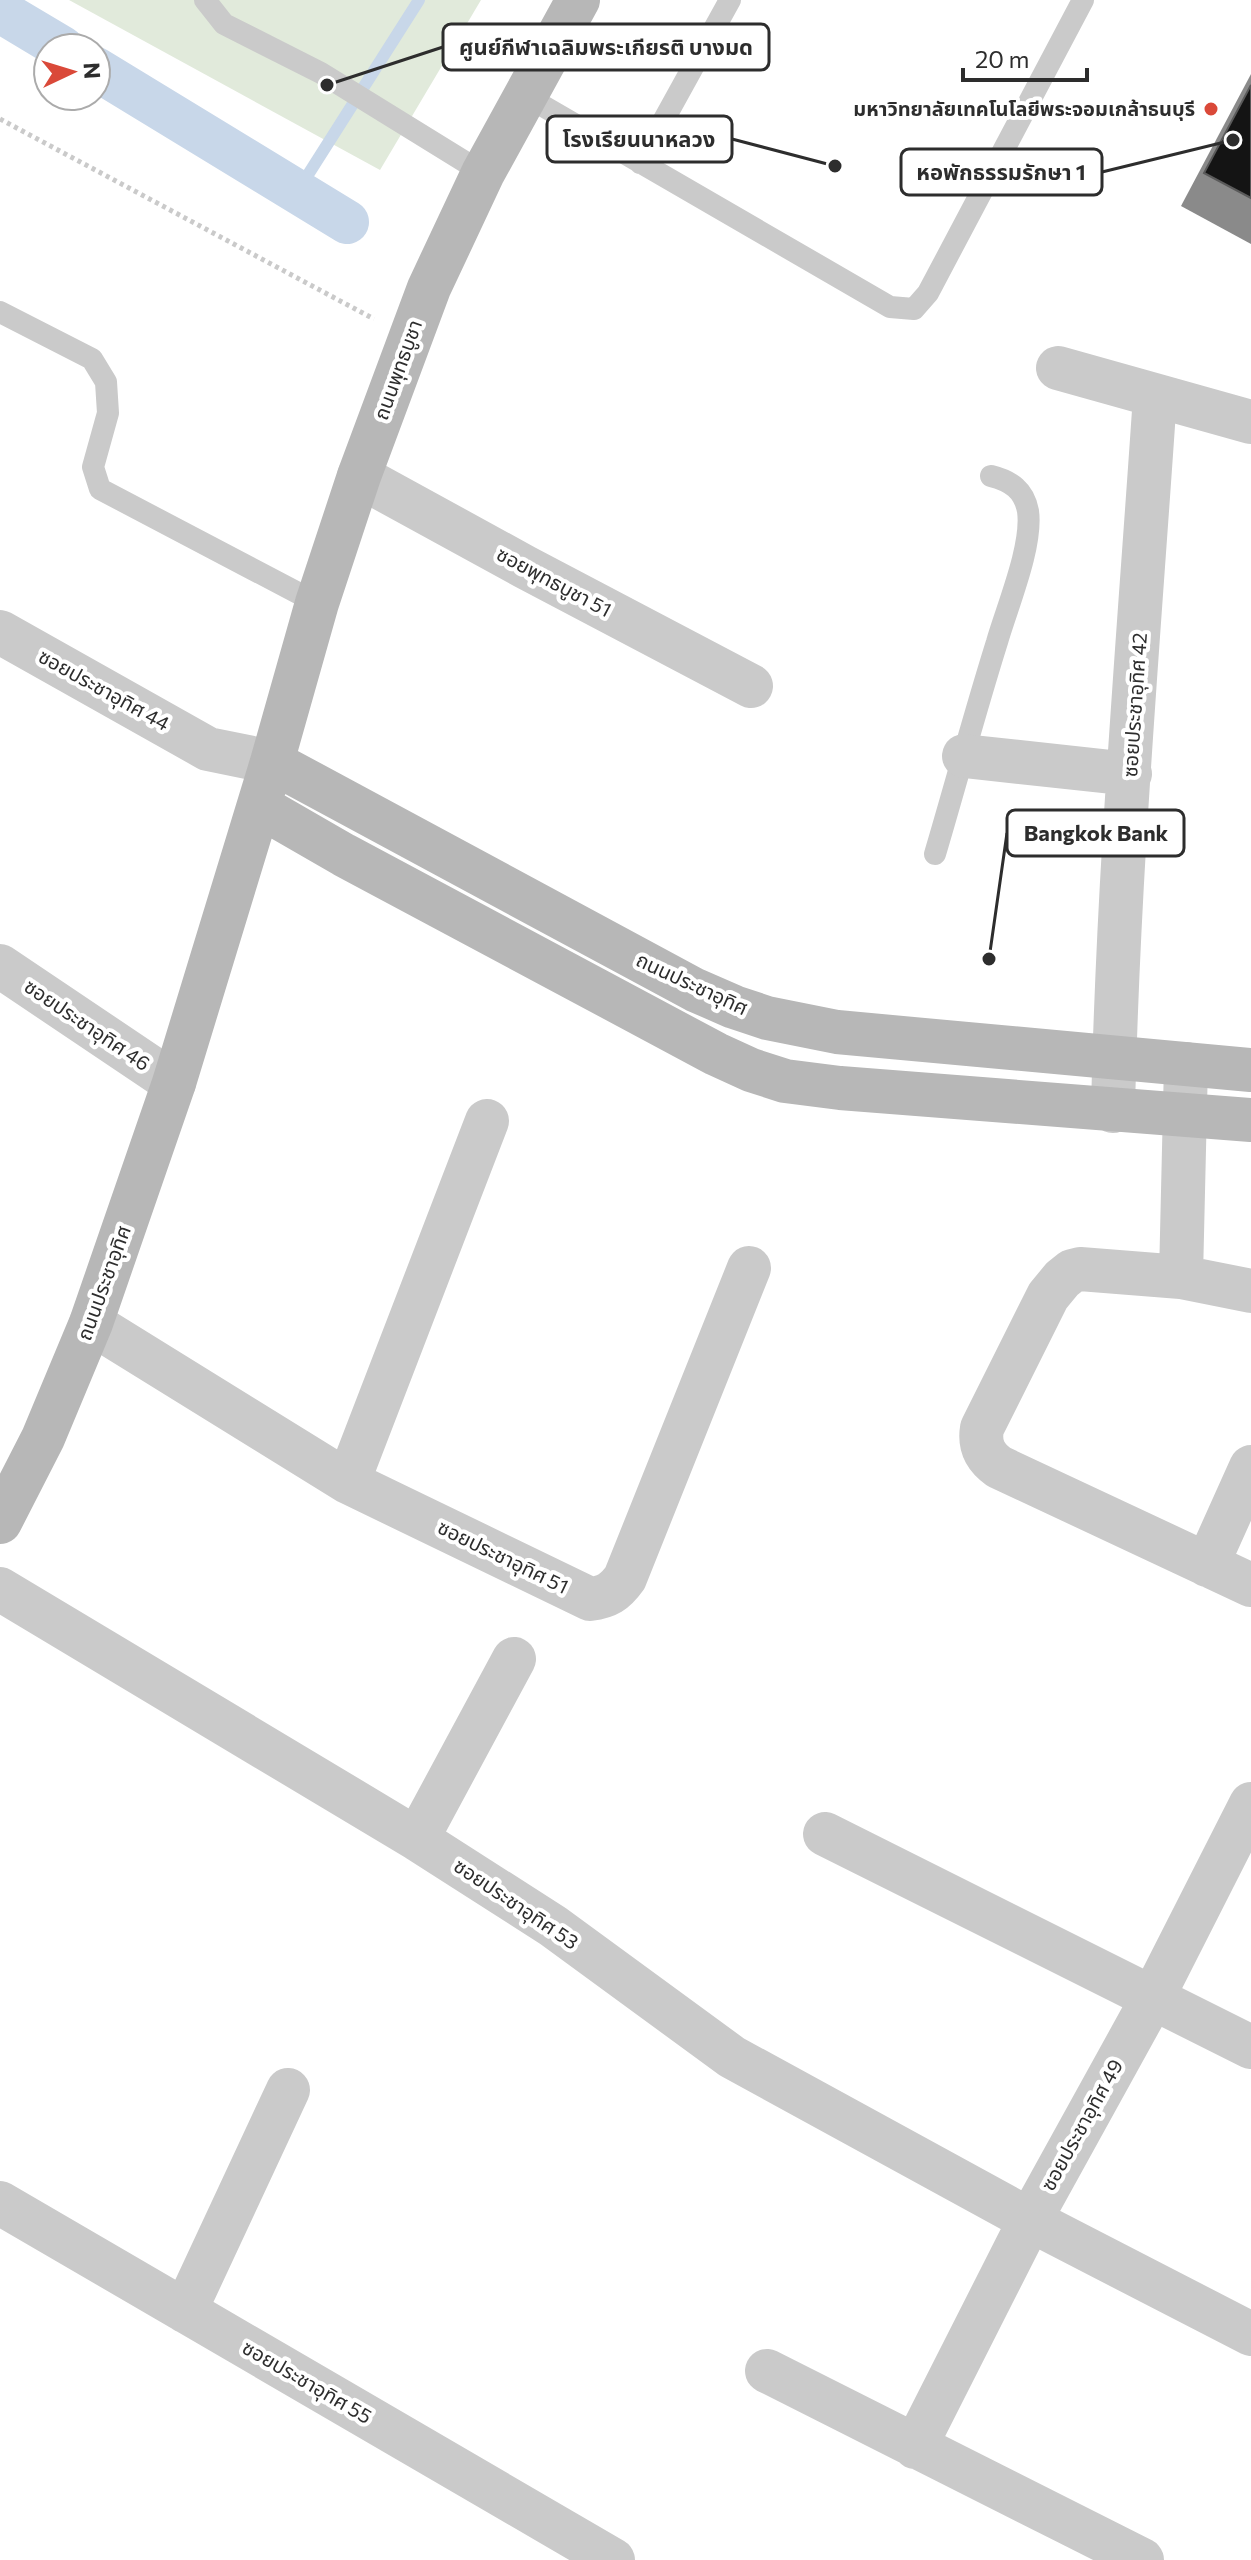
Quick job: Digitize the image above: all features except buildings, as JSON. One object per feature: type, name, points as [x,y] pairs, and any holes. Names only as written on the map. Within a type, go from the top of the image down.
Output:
[{"type":"main road","name":"ถนนพุทธบูชา","points":[[272,762],[317,603],[359,476],[429,288],[483,173],[578,0]]},
{"type":"main road","name":"ถนนประชาอุทิศ","points":[[0,1522],[43,1438],[91,1323],[174,1083],[272,762],[682,983],[767,1018],[837,1032],[1251,1070]]},
{"type":"main road","points":[[259,806],[344,855],[716,1054],[785,1081],[1113,1111],[1251,1120]]},
{"type":"street","points":[[1058,368],[1251,422]]},
{"type":"street","name":"ซอยประชาอุทิศ 42","points":[[1113,1111],[1130,774],[1155,396]]},
{"type":"street","name":"ซอยพุทธบูชา 51","points":[[359,476],[751,686]]},
{"type":"street","name":"ซอยประชาอุทิศ 44","points":[[0,632],[208,749],[272,762]]},
{"type":"street","name":"ซอยประชาอุทิศ 44","points":[[208,749],[259,806]]},
{"type":"street","points":[[964,756],[1130,774]]},
{"type":"street","name":"ซอยประชาอุทิศ 46","points":[[0,966],[174,1083]]},
{"type":"street","points":[[1181,1277],[1186,1064]]},
{"type":"street","points":[[348,1482],[487,1121]]},
{"type":"street","name":"ซอยประชาอุทิศ 51","points":[[91,1323],[348,1482],[590,1599],[605,1597],[616,1590],[625,1578],[749,1268]]},
{"type":"street","points":[[1251,1291],[1181,1277],[1080,1269],[1072,1271],[1048,1296],[980,1437],[987,1458],[999,1467],[1251,1585]]},
{"type":"street","points":[[1207,1565],[1251,1467]]},
{"type":"street","name":"ซอยประชาอุทิศ 53","points":[[0,1589],[417,1839],[553,1926],[732,2057],[1030,2220],[1251,2334]]},
{"type":"street","points":[[417,1839],[514,1659]]},
{"type":"street","name":"ซอยประชาอุทิศ 49","points":[[915,2447],[1030,2220],[1152,1999],[1251,1804]]},
{"type":"street","points":[[825,1834],[1251,2047]]},
{"type":"street","points":[[185,2311],[288,2090]]},
{"type":"street","name":"ซอยประชาอุทิศ 55","points":[[0,2203],[613,2560]]},
{"type":"street","points":[[767,2371],[1142,2560]]},
{"type":"lane","points":[[205,0],[224,24],[321,73],[483,173]]},
{"type":"lane","points":[[640,163],[730,0]]},
{"type":"lane","points":[[524,95],[890,307],[914,309],[928,293],[1083,0]]},
{"type":"lane","points":[[0,312],[92,359],[106,382],[108,413],[93,467],[100,489],[317,603]]},
{"type":"lane","points":[[935,854],[1018,574],[1029,521],[1027,507],[1017,486],[991,476]]},
{"type":"path","points":[[0,119],[410,339]]},
{"type":"green space","points":[[69,0],[481,0],[380,170]]},
{"type":"waterway","points":[[297,192],[419,0]]},
{"type":"waterway","points":[[0,11],[35,32]]},
{"type":"waterway","points":[[112,79],[347,222]]},
{"type":"place","name":"ศูนย์กีฬาเฉลิมพระเกียรติ บางมด","points":[[327,85]]},
{"type":"place","name":"มหาวิทยาลัยเทคโนโลยีพระจอมเกล้าธนบุรี","points":[[1211,109]]},
{"type":"place","name":"หอพักธรรมรักษา 1","points":[[1233,140]]},
{"type":"place","name":"โรงเรียนนาหลวง","points":[[835,166]]},
{"type":"place","name":"Bangkok Bank","points":[[989,959]]}]
